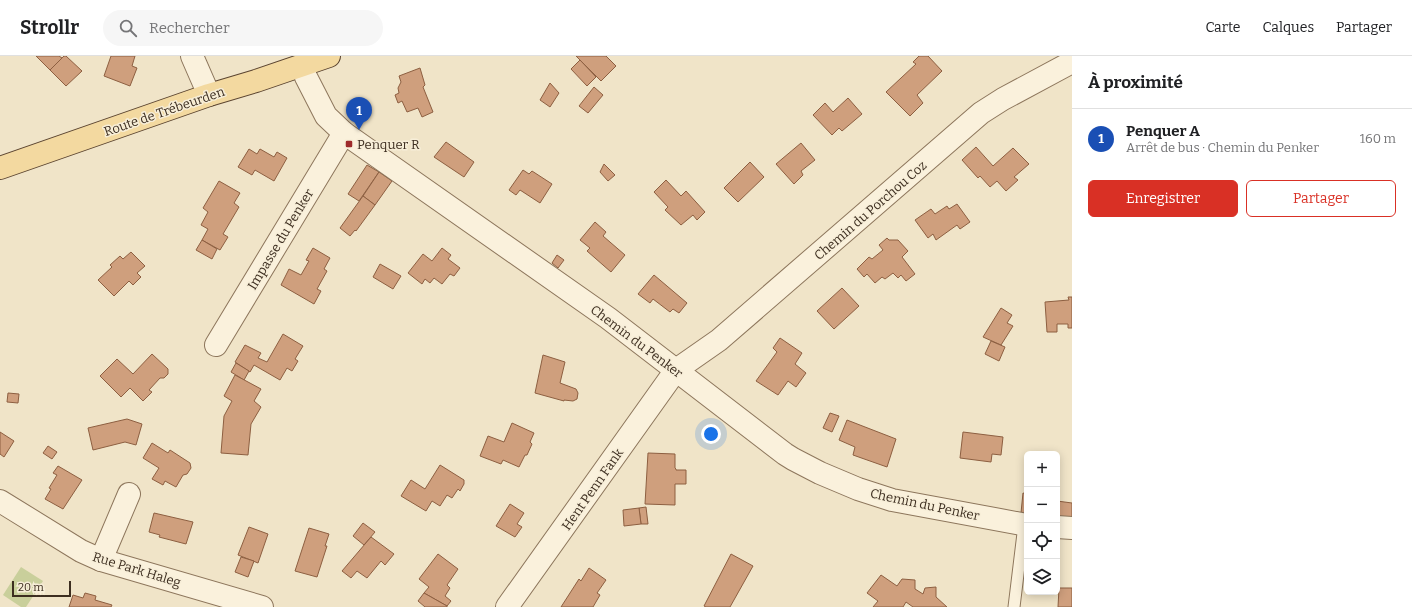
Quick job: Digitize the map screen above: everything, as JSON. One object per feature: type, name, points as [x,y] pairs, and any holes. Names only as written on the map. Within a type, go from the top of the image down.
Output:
[{"type":"main road","name":"Route de Trébeurden","points":[[0,168],[209,94],[256,81],[328,56]]},
{"type":"street","points":[[192,56],[209,94]]},
{"type":"street","name":"Chemin du Porchou Coz","points":[[676,370],[719,340],[981,113],[1003,99],[1072,62]]},
{"type":"street","name":"Chemin du Penker","points":[[302,65],[306,77],[326,116],[344,133],[608,318],[784,454],[820,473],[858,489],[892,500],[1024,525]]},
{"type":"street","name":"Impasse du Penker","points":[[216,346],[344,133]]},
{"type":"street","name":"Hent Penn Fank","points":[[507,607],[676,370]]},
{"type":"street","points":[[101,560],[129,494]]},
{"type":"street","name":"Rue Park Haleg","points":[[0,501],[81,551],[101,560],[262,607]]},
{"type":"street","points":[[1060,527],[1072,528]]},
{"type":"lane","points":[[1014,607],[1024,532]]},
{"type":"green space","points":[[21,567],[43,581],[26,607],[21,607],[3,595]]},
{"type":"building","points":[[36,56],[59,56],[62,58],[50,70]]},
{"type":"building","points":[[64,56],[66,56],[82,71],[66,86],[50,70]]},
{"type":"building","points":[[111,56],[135,56],[132,66],[137,68],[130,86],[104,76]]},
{"type":"building","points":[[576,56],[606,56],[616,66],[601,81]]},
{"type":"building","points":[[919,56],[928,56],[942,71],[917,95],[923,103],[910,116],[886,92],[916,64],[913,62]]},
{"type":"building","points":[[580,60],[596,77],[587,86],[571,69]]},
{"type":"building","points":[[420,68],[425,85],[423,87],[433,112],[422,117],[418,108],[407,112],[402,101],[398,103],[395,95],[399,93],[398,88],[401,82],[399,76]]},
{"type":"building","points":[[550,83],[559,93],[550,107],[540,100]]},
{"type":"building","points":[[594,87],[603,95],[588,113],[579,106]]},
{"type":"building","points":[[848,98],[862,114],[842,131],[839,128],[832,135],[813,115],[825,103],[833,112]]},
{"type":"building","points":[[446,142],[474,162],[464,177],[434,157]]},
{"type":"building","points":[[801,143],[815,160],[801,171],[803,175],[794,184],[776,164]]},
{"type":"building","points":[[976,147],[993,166],[1013,148],[1029,164],[1014,177],[1018,180],[1006,191],[997,181],[990,187],[980,176],[978,178],[962,160]]},
{"type":"building","points":[[249,149],[257,154],[260,149],[274,157],[277,152],[287,158],[274,181],[255,170],[252,175],[238,167]]},
{"type":"building","points":[[750,162],[764,177],[738,202],[724,188]]},
{"type":"building","points":[[604,164],[615,175],[608,181],[600,172]]},
{"type":"building","points":[[367,165],[379,172],[359,201],[348,194]]},
{"type":"building","points":[[523,170],[529,174],[532,171],[552,184],[540,203],[520,190],[516,195],[509,190]]},
{"type":"building","points":[[379,172],[392,181],[375,205],[363,196]]},
{"type":"building","points":[[666,180],[681,196],[686,191],[705,212],[697,220],[693,215],[681,225],[665,210],[668,207],[654,192]]},
{"type":"building","points":[[219,181],[240,193],[234,203],[239,207],[223,234],[228,237],[220,250],[202,240],[208,229],[201,225],[208,212],[203,208]]},
{"type":"building","points":[[363,196],[375,205],[356,231],[355,230],[350,236],[340,228]]},
{"type":"building","points":[[957,204],[970,222],[960,229],[957,225],[936,240],[933,234],[928,238],[915,220],[931,209],[935,214],[947,206],[949,209]]},
{"type":"building","points":[[595,222],[606,232],[603,236],[625,255],[611,272],[587,251],[590,248],[580,240]]},
{"type":"building","points":[[887,238],[889,240],[898,240],[908,251],[902,257],[915,274],[906,281],[901,275],[898,278],[893,273],[885,279],[882,277],[875,283],[867,274],[864,277],[857,269],[869,257],[872,259],[883,250],[879,245]]},
{"type":"building","points":[[202,240],[217,249],[212,259],[196,250]]},
{"type":"building","points":[[313,248],[330,258],[324,269],[327,271],[317,289],[321,291],[314,304],[281,285],[289,269],[301,275],[309,261],[306,260]]},
{"type":"building","points":[[442,248],[451,255],[448,259],[460,268],[454,276],[450,274],[442,284],[434,278],[430,283],[425,279],[422,284],[408,273],[423,254],[432,261]]},
{"type":"building","points":[[131,252],[145,266],[137,273],[141,277],[133,285],[129,281],[114,296],[98,280],[112,267],[110,265],[120,256],[123,259]]},
{"type":"building","points":[[557,255],[564,260],[558,268],[552,263]]},
{"type":"building","points":[[380,264],[401,276],[393,289],[373,277]]},
{"type":"building","points":[[654,275],[687,303],[679,313],[673,309],[670,312],[653,299],[650,303],[638,294]]},
{"type":"building","points":[[842,288],[859,306],[834,329],[817,311]]},
{"type":"building","points":[[1068,297],[1072,297],[1072,328],[1068,328],[1068,324],[1057,324],[1057,332],[1047,332],[1045,302],[1069,300]]},
{"type":"building","points":[[1001,308],[1012,315],[1007,323],[1013,326],[1001,345],[983,337]]},
{"type":"building","points":[[283,334],[303,346],[295,359],[298,361],[292,371],[287,368],[280,380],[254,365],[250,372],[235,362],[245,345],[261,353],[258,358],[267,362]]},
{"type":"building","points":[[780,338],[802,353],[795,364],[806,373],[796,387],[788,381],[778,395],[756,381],[777,352],[773,348]]},
{"type":"building","points":[[991,341],[1005,347],[999,361],[985,354]]},
{"type":"building","points":[[152,354],[168,369],[168,374],[164,378],[160,378],[149,390],[152,392],[143,401],[130,388],[121,397],[100,376],[117,359],[133,374]]},
{"type":"building","points":[[543,355],[565,362],[560,383],[576,389],[578,393],[577,399],[573,401],[564,401],[535,393]]},
{"type":"building","points":[[236,363],[249,371],[244,380],[231,372]]},
{"type":"building","points":[[235,375],[261,389],[254,401],[261,407],[251,424],[248,455],[221,453],[224,416],[232,401],[224,396]]},
{"type":"building","points":[[8,393],[19,394],[18,403],[7,402]]},
{"type":"building","points":[[830,413],[839,416],[832,432],[823,428]]},
{"type":"building","points":[[127,419],[142,424],[136,445],[125,442],[93,450],[88,428]]},
{"type":"building","points":[[847,420],[896,439],[887,467],[853,455],[855,447],[839,440]]},
{"type":"building","points":[[512,423],[534,433],[530,442],[532,444],[519,467],[503,460],[501,464],[480,456],[488,436],[504,442]]},
{"type":"building","points":[[0,432],[14,441],[4,457],[0,454]]},
{"type":"building","points":[[963,432],[1003,437],[1001,455],[992,454],[991,462],[960,458]]},
{"type":"building","points":[[152,443],[168,453],[170,450],[190,463],[191,468],[187,474],[183,475],[176,487],[165,481],[163,485],[152,479],[159,468],[143,458]]},
{"type":"building","points":[[48,446],[57,452],[52,459],[43,453]]},
{"type":"building","points":[[648,453],[675,454],[676,470],[686,470],[686,484],[675,484],[675,505],[645,504]]},
{"type":"building","points":[[440,465],[464,480],[464,484],[460,491],[458,489],[452,498],[447,495],[440,506],[432,501],[426,511],[401,496],[411,480],[425,489]]},
{"type":"building","points":[[58,466],[82,480],[63,509],[45,499],[51,489],[49,488],[57,475],[53,473]]},
{"type":"building","points":[[1023,493],[1024,514],[1021,513]]},
{"type":"building","points":[[1060,501],[1072,503],[1072,521],[1060,519]]},
{"type":"building","points":[[510,504],[524,513],[517,524],[522,527],[515,537],[496,526]]},
{"type":"building","points":[[646,507],[648,524],[641,524],[639,508]]},
{"type":"building","points":[[639,508],[641,524],[624,526],[623,510]]},
{"type":"building","points":[[154,513],[193,522],[186,544],[159,537],[160,535],[149,532]]},
{"type":"building","points":[[363,523],[375,532],[364,545],[353,536]]},
{"type":"building","points":[[249,527],[268,534],[258,563],[238,555]]},
{"type":"building","points":[[309,528],[329,534],[325,546],[327,546],[317,577],[295,571]]},
{"type":"building","points":[[371,537],[394,554],[385,565],[381,561],[367,578],[357,571],[351,578],[342,571]]},
{"type":"building","points":[[438,554],[458,569],[447,585],[450,588],[445,596],[451,601],[447,606],[424,593],[429,587],[419,579]]},
{"type":"building","points":[[731,554],[753,566],[730,607],[706,607],[704,606]]},
{"type":"building","points":[[241,557],[254,561],[248,577],[235,572]]},
{"type":"building","points":[[589,568],[606,580],[597,593],[600,595],[593,607],[561,607],[579,579],[581,581]]},
{"type":"building","points":[[881,575],[897,586],[902,579],[915,580],[915,589],[923,594],[925,588],[936,587],[936,597],[947,607],[913,607],[906,602],[903,607],[873,607],[878,601],[867,593]]},
{"type":"building","points":[[1060,588],[1072,588],[1072,607],[1058,607]]},
{"type":"building","points":[[85,593],[96,596],[95,600],[112,605],[111,607],[69,607],[73,595],[83,598]]},
{"type":"building","points":[[424,593],[447,607],[425,607],[418,601]]},
{"type":"place","name":"Penquer A","points":[[359,130]]},
{"type":"place","name":"Penquer R","points":[[349,144]]}]
